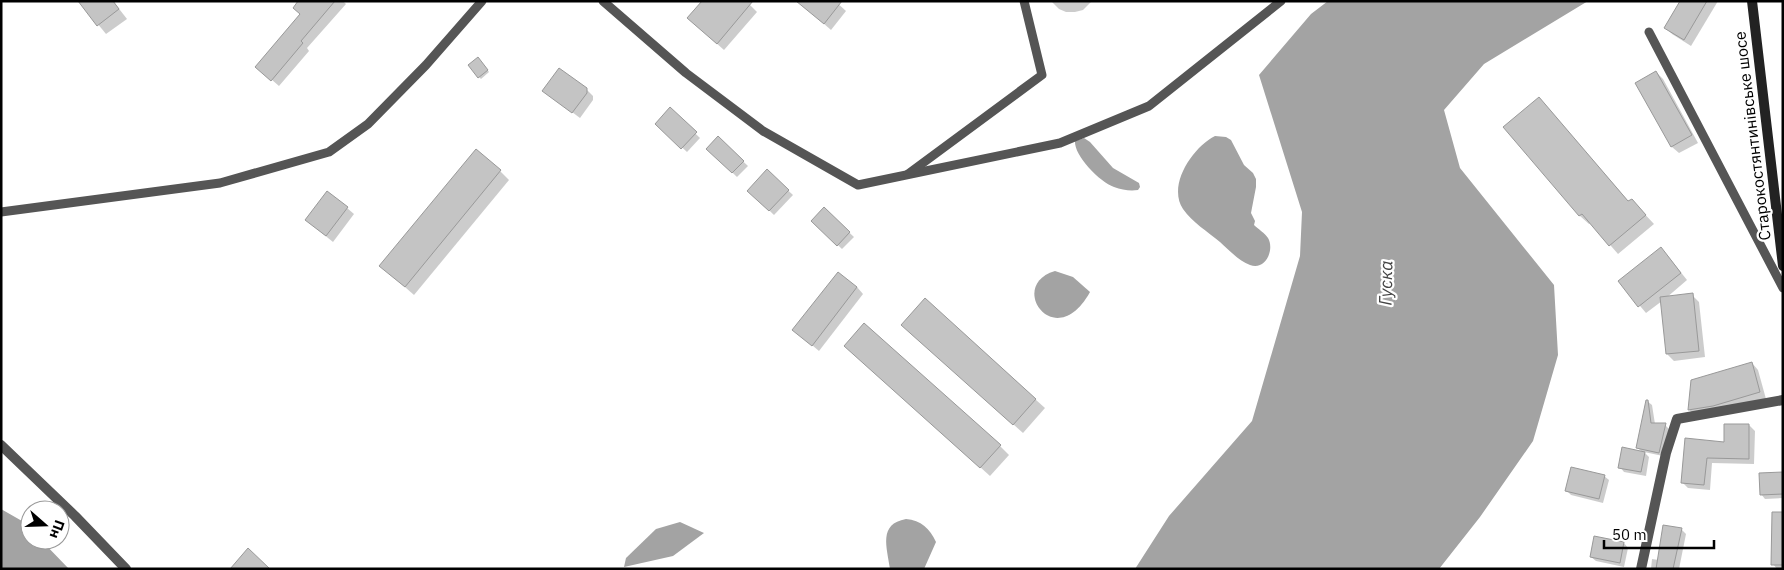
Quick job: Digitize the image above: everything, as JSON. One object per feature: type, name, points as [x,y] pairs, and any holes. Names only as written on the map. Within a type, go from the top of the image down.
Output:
[{"type":"main road","name":"Старокостянтинівське шосе","points":[[1752,1],[1783,266]]},
{"type":"street","points":[[1641,569],[1666,453],[1678,420],[1783,400]]},
{"type":"street","points":[[1,445],[75,516],[126,569]]},
{"type":"lane","points":[[1,212],[220,183],[329,152],[374,117],[426,65],[482,1]]},
{"type":"lane","points":[[603,1],[686,74],[763,132],[858,185],[1060,143],[1149,106],[1281,1]]},
{"type":"lane","points":[[906,175],[1042,75],[1024,1]]},
{"type":"lane","points":[[1649,32],[1783,288]]},
{"type":"water","name":"Гуска","points":[[1328,1],[1588,1],[1484,64],[1444,110],[1460,168],[1554,285],[1558,355],[1533,441],[1480,517],[1439,569],[1135,569],[1169,516],[1252,421],[1300,256],[1302,212],[1259,75],[1311,14]]},
{"type":"water","points":[[1215,136],[1226,137],[1231,140],[1244,165],[1253,173],[1256,179],[1251,213],[1255,221],[1254,225],[1268,238],[1270,243],[1267,258],[1260,265],[1250,265],[1238,258],[1191,218],[1183,209],[1179,199],[1180,178],[1185,168],[1198,149]]},
{"type":"water","points":[[1084,138],[1090,142],[1113,168],[1139,183],[1140,187],[1138,190],[1114,187],[1095,174],[1083,161],[1076,147],[1075,141]]},
{"type":"water","points":[[1055,271],[1073,277],[1090,292],[1076,310],[1063,317],[1051,317],[1041,310],[1035,300],[1035,289],[1041,279]]},
{"type":"water","points":[[1,509],[20,520],[20,550],[51,550],[69,569],[1,569]]},
{"type":"water","points":[[906,519],[921,523],[931,533],[936,542],[924,569],[890,569],[886,545],[888,531],[897,522]]},
{"type":"water","points":[[680,522],[704,533],[673,556],[624,567],[626,558],[656,529]]},
{"type":"building","points":[[78,1],[113,1],[119,9],[97,26]]},
{"type":"building","points":[[298,1],[335,1],[301,41],[303,43],[271,81],[255,67],[300,14],[293,8]]},
{"type":"building","points":[[702,1],[753,1],[717,44],[687,18]]},
{"type":"building","points":[[796,1],[842,1],[824,24]]},
{"type":"building","points":[[1680,1],[1707,1],[1684,40],[1664,28]]},
{"type":"building","points":[[478,57],[488,70],[478,78],[468,65]]},
{"type":"building","points":[[559,68],[587,88],[587,93],[572,113],[542,91]]},
{"type":"building","points":[[1656,71],[1692,135],[1671,147],[1635,83]]},
{"type":"building","points":[[1539,97],[1628,201],[1632,199],[1646,215],[1609,246],[1582,214],[1579,216],[1503,127]]},
{"type":"building","points":[[670,107],[697,132],[681,149],[655,124]]},
{"type":"building","points":[[718,136],[744,161],[732,173],[706,149]]},
{"type":"building","points":[[476,149],[501,170],[405,287],[379,266]]},
{"type":"building","points":[[767,169],[789,190],[769,211],[747,191]]},
{"type":"building","points":[[327,191],[348,207],[326,236],[305,220]]},
{"type":"building","points":[[824,207],[850,232],[837,246],[811,221]]},
{"type":"building","points":[[1661,247],[1681,273],[1638,307],[1618,281]]},
{"type":"building","points":[[838,272],[857,287],[812,346],[792,330]]},
{"type":"building","points":[[1693,293],[1699,351],[1666,354],[1660,297]]},
{"type":"building","points":[[925,298],[1036,399],[1013,425],[901,325]]},
{"type":"building","points":[[864,323],[1001,445],[980,468],[844,346]]},
{"type":"building","points":[[1752,362],[1760,392],[1713,406],[1688,410],[1691,380]]},
{"type":"building","points":[[1646,400],[1648,400],[1651,423],[1666,423],[1659,453],[1636,448]]},
{"type":"building","points":[[1724,424],[1749,424],[1749,459],[1707,458],[1704,485],[1681,483],[1685,438],[1724,442]]},
{"type":"building","points":[[1622,447],[1645,452],[1641,472],[1618,468]]},
{"type":"building","points":[[1571,467],[1605,475],[1599,499],[1565,491]]},
{"type":"building","points":[[1783,472],[1783,494],[1760,495],[1759,473]]},
{"type":"building","points":[[1772,512],[1783,512],[1783,565],[1771,565]]},
{"type":"building","points":[[1663,525],[1682,528],[1673,569],[1656,569]]},
{"type":"building","points":[[1594,536],[1624,542],[1620,563],[1590,557]]},
{"type":"building","points":[[248,548],[270,569],[230,569]]}]
